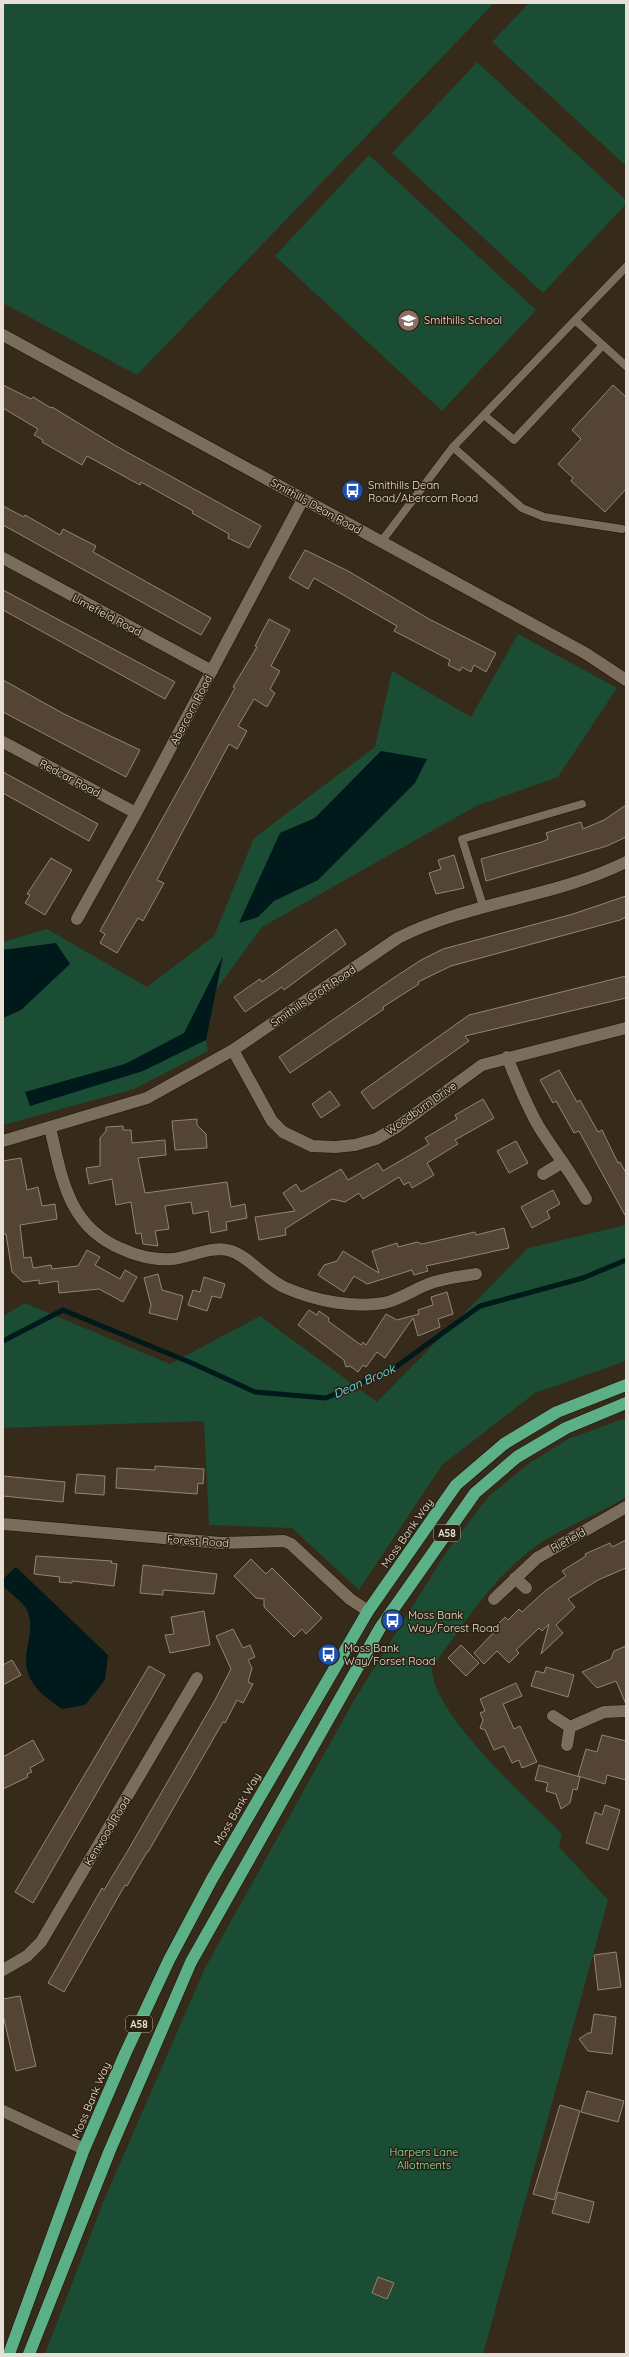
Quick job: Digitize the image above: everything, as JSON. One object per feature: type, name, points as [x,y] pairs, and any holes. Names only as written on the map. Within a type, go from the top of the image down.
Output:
[{"type":"highway","name":"Moss Bank Way","points":[[9,2354],[84,2149],[125,2054],[169,1960],[208,1885],[368,1611],[456,1485],[504,1444],[557,1412],[626,1384]]},
{"type":"highway","name":"A58","points":[[29,2354],[110,2150],[191,1962],[380,1628],[475,1493],[517,1457],[566,1428],[626,1403]]},
{"type":"street","name":"Smithills Dean Road","points":[[3,335],[585,654],[626,680]]},
{"type":"street","name":"Abercorn Road","points":[[77,919],[136,813],[304,499]]},
{"type":"street","name":"Limefield Road","points":[[3,558],[212,671]]},
{"type":"street","name":"Redcar Road","points":[[3,742],[136,813]]},
{"type":"street","name":"Smithills Croft Road","points":[[3,1141],[147,1098],[233,1050],[398,938],[426,924],[483,906],[600,875],[626,862]]},
{"type":"street","name":"Woodburn Drive","points":[[233,1050],[272,1121],[283,1132],[312,1146],[335,1147],[356,1145],[376,1139],[397,1127],[482,1064],[626,1028]]},
{"type":"street","points":[[507,1057],[536,1120],[586,1199]]},
{"type":"street","points":[[50,1128],[65,1189],[75,1209],[89,1229],[107,1243],[130,1253],[152,1258],[172,1259],[217,1249],[232,1251],[285,1288],[316,1298],[356,1306],[385,1302],[408,1295],[433,1282],[469,1279]]},
{"type":"street","points":[[543,1174],[563,1162]]},
{"type":"street","name":"Riefield","points":[[494,1599],[515,1578],[547,1551],[626,1507]]},
{"type":"street","name":"Forest Road","points":[[3,1524],[221,1543],[284,1541],[291,1544],[350,1599],[368,1611]]},
{"type":"street","points":[[515,1578],[526,1588]]},
{"type":"street","name":"Kenwood Road","points":[[3,1970],[27,1956],[41,1942],[197,1678]]},
{"type":"street","points":[[570,1727],[604,1712],[626,1711]]},
{"type":"street","points":[[553,1716],[570,1727]]},
{"type":"street","points":[[567,1745],[570,1727]]},
{"type":"street","points":[[3,2111],[84,2149]]},
{"type":"lane","points":[[381,542],[453,447],[626,268]]},
{"type":"lane","points":[[575,320],[626,366]]},
{"type":"lane","points":[[484,415],[514,440],[602,345]]},
{"type":"lane","points":[[453,447],[522,508],[544,517],[622,529]]},
{"type":"lane","points":[[483,906],[462,839],[582,804]]},
{"type":"green space","points":[[3,3],[494,3],[137,375],[3,303]]},
{"type":"green space","points":[[529,3],[626,3],[626,166],[492,42]]},
{"type":"green space","points":[[477,62],[626,200],[626,204],[543,293],[392,153]]},
{"type":"green space","points":[[369,155],[536,310],[442,411],[275,256]]},
{"type":"green space","points":[[518,634],[617,688],[558,777],[476,806],[262,927],[216,990],[206,1040],[208,1051],[134,1089],[3,1125],[3,1018],[21,1010],[56,943],[3,950],[3,942],[47,929],[147,987],[214,936],[254,838],[375,747],[392,671],[471,717]],"holes":[[[381,751],[318,880],[274,901],[280,833],[315,818]]]},
{"type":"green space","points":[[626,1225],[626,1361],[535,1393],[442,1465],[359,1590],[292,1528],[209,1525],[204,1421],[3,1428],[3,1316],[25,1303],[170,1364],[260,1316],[377,1402],[528,1248]]},
{"type":"green space","name":"Harpers Lane Allotments","points":[[626,1418],[626,1497],[552,1536],[525,1554],[495,1583],[432,1668],[436,1687],[447,1708],[464,1731],[484,1755],[562,1834],[559,1847],[608,1900],[483,2354],[45,2354],[104,2200],[205,1968],[353,1702],[447,1551],[488,1497],[528,1464],[568,1439]]},
{"type":"water","points":[[381,751],[427,759],[415,783],[318,880],[274,901],[258,917],[239,923],[280,833],[315,818]]},
{"type":"water","points":[[56,943],[70,964],[21,1010],[3,1018],[3,950]]},
{"type":"water","points":[[223,956],[206,1040],[143,1071],[30,1106],[25,1092],[125,1064],[184,1033]]},
{"type":"water","points":[[16,1567],[108,1655],[105,1680],[85,1705],[62,1709],[38,1689],[29,1675],[26,1666],[26,1656],[30,1632],[29,1614],[23,1604],[3,1586],[3,1579]]},
{"type":"building","points":[[3,385],[31,399],[33,397],[51,408],[52,407],[116,446],[261,526],[249,548],[228,538],[229,534],[192,513],[193,511],[141,482],[140,485],[87,456],[82,465],[42,442],[43,440],[34,435],[38,429],[3,408]]},
{"type":"building","points":[[613,385],[626,397],[626,489],[605,512],[571,481],[573,478],[558,464],[581,439],[572,430]]},
{"type":"building","points":[[3,506],[24,517],[25,515],[60,535],[63,529],[96,546],[93,552],[211,618],[201,635],[3,525]]},
{"type":"building","points":[[305,550],[348,571],[429,619],[496,653],[486,672],[474,665],[471,672],[462,667],[460,671],[448,665],[450,660],[394,631],[397,626],[314,578],[308,589],[289,578]]},
{"type":"building","points":[[3,590],[175,682],[165,699],[3,610]]},
{"type":"building","points":[[269,619],[290,630],[271,666],[280,671],[270,689],[275,693],[267,707],[254,699],[238,726],[247,731],[237,749],[229,744],[157,880],[164,883],[143,921],[138,918],[117,953],[100,943],[105,934],[100,931],[235,688],[233,687],[257,647],[255,646]]},
{"type":"building","points":[[3,680],[64,714],[140,750],[126,777],[3,712]]},
{"type":"building","points":[[3,772],[98,824],[89,841],[3,793]]},
{"type":"building","points":[[626,805],[626,837],[607,846],[486,881],[481,859],[542,842],[548,839],[546,833],[581,822],[583,829],[604,820]]},
{"type":"building","points":[[454,855],[464,888],[436,894],[429,873],[441,869],[438,860]]},
{"type":"building","points":[[51,858],[72,870],[45,915],[25,903],[30,895],[27,894]]},
{"type":"building","points":[[626,896],[626,917],[620,920],[451,966],[418,982],[419,984],[383,1007],[384,1009],[290,1073],[279,1057],[395,977],[421,960],[443,949],[573,914]]},
{"type":"building","points":[[336,929],[346,944],[284,990],[282,987],[245,1012],[234,997],[260,979],[262,982]]},
{"type":"building","points":[[626,976],[626,998],[465,1036],[469,1041],[373,1109],[361,1092],[469,1015]]},
{"type":"building","points":[[559,1070],[577,1102],[580,1100],[598,1132],[602,1130],[618,1163],[620,1162],[626,1173],[626,1217],[579,1131],[574,1133],[556,1101],[553,1103],[540,1080]]},
{"type":"building","points":[[330,1091],[340,1105],[321,1118],[312,1104]]},
{"type":"building","points":[[483,1099],[494,1118],[455,1140],[458,1144],[427,1163],[434,1175],[412,1188],[409,1182],[404,1185],[399,1177],[363,1199],[359,1193],[345,1202],[332,1199],[285,1229],[286,1235],[259,1240],[255,1217],[295,1211],[283,1193],[296,1184],[301,1192],[341,1169],[348,1180],[378,1163],[383,1171],[429,1144],[425,1138],[457,1119],[455,1115]]},
{"type":"building","points":[[197,1119],[197,1125],[206,1134],[207,1148],[175,1150],[172,1121]]},
{"type":"building","points":[[123,1126],[123,1130],[131,1130],[132,1143],[165,1140],[166,1155],[138,1158],[145,1193],[227,1182],[231,1207],[245,1204],[247,1218],[226,1222],[227,1230],[211,1233],[208,1211],[193,1214],[191,1202],[165,1206],[169,1229],[155,1231],[158,1246],[143,1244],[141,1233],[136,1234],[131,1202],[116,1205],[112,1179],[89,1184],[86,1168],[100,1166],[100,1138],[106,1131],[106,1127]]},
{"type":"building","points":[[516,1141],[528,1163],[509,1173],[497,1151]]},
{"type":"building","points":[[21,1158],[27,1190],[38,1187],[42,1206],[55,1204],[57,1219],[20,1225],[24,1258],[31,1257],[33,1268],[51,1265],[52,1269],[78,1266],[87,1250],[100,1257],[95,1265],[120,1279],[125,1270],[137,1277],[123,1302],[99,1289],[59,1293],[58,1281],[39,1284],[39,1280],[23,1282],[12,1272],[6,1234],[3,1234],[3,1161]]},
{"type":"building","points":[[553,1190],[560,1204],[547,1211],[550,1218],[532,1228],[521,1207]]},
{"type":"building","points":[[504,1228],[509,1248],[426,1266],[428,1271],[414,1275],[412,1270],[367,1284],[354,1276],[344,1292],[318,1275],[324,1265],[337,1261],[343,1251],[379,1273],[372,1251],[397,1243],[398,1247],[417,1242],[422,1244],[475,1232],[476,1235]]},
{"type":"building","points":[[158,1274],[162,1290],[183,1296],[177,1320],[149,1313],[151,1305],[144,1278]]},
{"type":"building","points":[[204,1277],[225,1284],[221,1298],[212,1296],[207,1311],[188,1305],[193,1290],[200,1292]]},
{"type":"building","points":[[447,1292],[453,1314],[438,1319],[440,1327],[418,1336],[413,1318],[385,1358],[377,1352],[366,1367],[363,1365],[358,1372],[350,1366],[346,1367],[344,1360],[298,1325],[309,1310],[317,1315],[319,1311],[329,1318],[328,1321],[361,1345],[363,1342],[366,1345],[386,1314],[397,1320],[419,1314],[418,1310],[433,1305],[431,1297]]},
{"type":"building","points":[[155,1466],[204,1469],[203,1484],[198,1483],[197,1494],[116,1488],[117,1468],[155,1470]]},
{"type":"building","points":[[77,1474],[105,1476],[104,1495],[75,1493]]},
{"type":"building","points":[[3,1476],[65,1482],[63,1502],[3,1496]]},
{"type":"building","points":[[626,1540],[626,1568],[598,1580],[568,1599],[575,1607],[556,1625],[563,1633],[541,1654],[549,1624],[542,1631],[539,1628],[516,1650],[519,1653],[509,1663],[497,1651],[484,1664],[474,1653],[498,1628],[496,1626],[505,1617],[508,1620],[519,1609],[522,1612],[546,1590],[566,1576],[562,1571],[586,1556],[585,1554],[610,1543],[612,1547]]},
{"type":"building","points":[[36,1556],[112,1561],[111,1563],[117,1564],[114,1586],[72,1581],[72,1583],[59,1582],[60,1577],[34,1574]]},
{"type":"building","points":[[251,1559],[266,1574],[272,1568],[322,1618],[306,1634],[302,1629],[294,1637],[264,1607],[264,1599],[256,1598],[234,1576]]},
{"type":"building","points":[[143,1565],[217,1574],[214,1594],[163,1590],[163,1595],[140,1593]]},
{"type":"building","points":[[204,1611],[210,1645],[170,1653],[165,1635],[174,1634],[171,1617]]},
{"type":"building","points":[[233,1629],[243,1648],[250,1645],[255,1657],[248,1660],[252,1668],[248,1682],[253,1684],[243,1703],[237,1700],[225,1723],[223,1722],[148,1852],[127,1886],[125,1885],[64,1992],[48,1983],[102,1888],[104,1890],[127,1852],[215,1700],[231,1669],[216,1636]]},
{"type":"building","points":[[461,1645],[479,1663],[466,1676],[448,1658]]},
{"type":"building","points":[[626,1646],[626,1704],[616,1681],[597,1688],[582,1672],[611,1659],[614,1651]]},
{"type":"building","points":[[12,1660],[21,1675],[3,1685],[3,1665]]},
{"type":"building","points":[[149,1666],[165,1675],[33,1903],[15,1892]]},
{"type":"building","points":[[546,1667],[574,1675],[568,1697],[531,1686],[536,1671],[544,1673]]},
{"type":"building","points":[[516,1683],[522,1696],[503,1704],[514,1729],[520,1726],[537,1762],[522,1768],[519,1760],[512,1763],[504,1746],[494,1750],[485,1730],[480,1728],[483,1720],[480,1713],[485,1711],[480,1699]]},
{"type":"building","points":[[602,1735],[626,1741],[626,1780],[607,1775],[605,1784],[578,1776],[586,1749],[597,1752]]},
{"type":"building","points":[[33,1740],[44,1760],[30,1768],[32,1772],[27,1774],[28,1777],[3,1789],[3,1757]]},
{"type":"building","points":[[539,1765],[580,1777],[577,1790],[573,1789],[570,1803],[561,1809],[556,1794],[546,1791],[548,1783],[535,1780]]},
{"type":"building","points":[[605,1805],[620,1810],[608,1850],[586,1843],[595,1812],[602,1815]]},
{"type":"building","points":[[616,1952],[621,1987],[598,1990],[594,1955]]},
{"type":"building","points":[[20,1996],[36,2066],[16,2071],[3,2015],[3,1999]]},
{"type":"building","points":[[594,2014],[616,2017],[612,2054],[588,2051],[579,2039],[588,2033],[591,2033]]},
{"type":"building","points":[[587,2091],[624,2101],[618,2122],[581,2112]]},
{"type":"building","points":[[560,2105],[580,2111],[554,2200],[533,2194]]},
{"type":"building","points":[[558,2192],[594,2202],[589,2223],[552,2213]]},
{"type":"building","points":[[378,2277],[394,2283],[387,2299],[372,2293]]},
{"type":"waterway","name":"Dean Brook","points":[[3,1341],[63,1310],[194,1364],[255,1392],[326,1398],[393,1369],[480,1306],[583,1278],[626,1260]]},
{"type":"place","name":"Smithills School","points":[[408,320]]},
{"type":"place","name":"Smithills Dean Road/Abercorn Road","points":[[353,491]]},
{"type":"place","name":"Moss Bank Way/Forest Road","points":[[392,1621]]},
{"type":"place","name":"Moss Bank Way/Forset Road","points":[[329,1654]]}]
